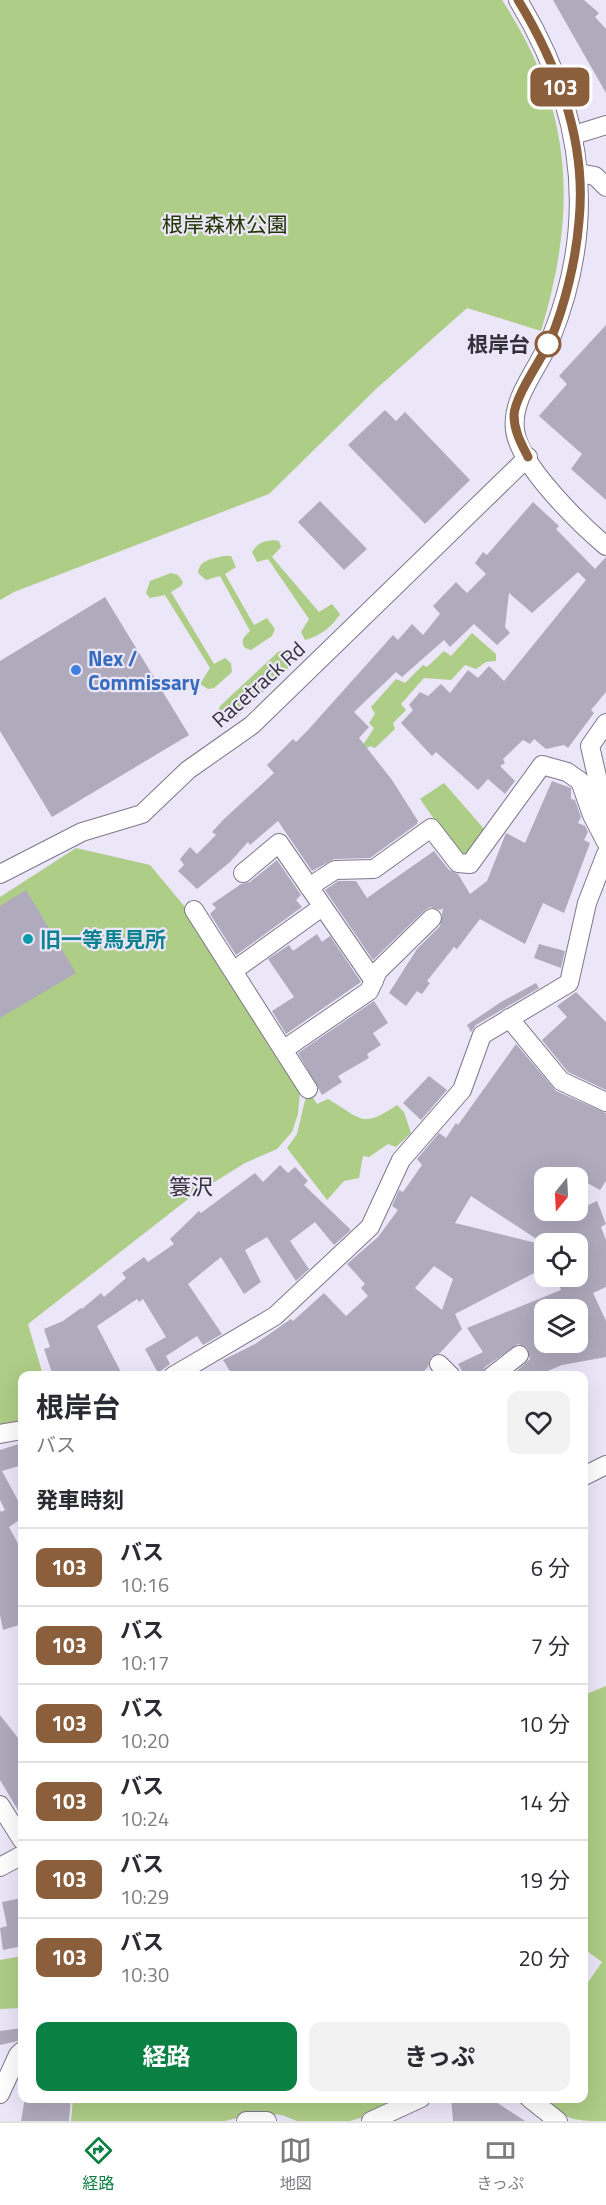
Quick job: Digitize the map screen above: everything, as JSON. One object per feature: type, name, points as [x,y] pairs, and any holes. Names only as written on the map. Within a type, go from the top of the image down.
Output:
[{"type":"street","points":[[518,0],[551,64],[567,108],[574,135],[579,173],[579,222],[561,306],[550,340],[514,412],[515,433],[528,457],[563,506],[606,546]]},
{"type":"street","points":[[574,135],[606,125]]},
{"type":"street","points":[[579,173],[595,176],[606,187]]},
{"type":"street","name":"Racetrack Rd","points":[[0,874],[82,832],[142,814],[188,770],[252,725],[528,457]]},
{"type":"street","points":[[606,723],[590,746],[606,816]]},
{"type":"street","points":[[309,887],[335,870],[374,869],[431,828],[458,863],[470,864],[542,765],[567,771],[580,781],[592,815],[606,842]]},
{"type":"street","points":[[243,873],[279,843],[374,981]]},
{"type":"street","points":[[181,1371],[274,1316],[370,1227],[400,1160],[462,1090],[482,1035],[569,982],[588,903],[606,854]]},
{"type":"street","points":[[233,971],[322,906]]},
{"type":"street","points":[[194,910],[308,1089]]},
{"type":"street","points":[[283,1050],[369,992],[378,971],[432,918]]},
{"type":"street","points":[[509,1018],[561,1082],[606,1102]]},
{"type":"street","points":[[498,1371],[519,1355]]},
{"type":"street","points":[[0,1434],[18,1431]]},
{"type":"street","points":[[588,1474],[606,1465]]},
{"type":"street","points":[[0,1805],[18,1834]]},
{"type":"street","points":[[0,1867],[18,1857]]},
{"type":"street","points":[[0,2094],[18,2055]]},
{"type":"street","points":[[371,2121],[410,2103]]},
{"type":"street","points":[[535,2103],[558,2121]]},
{"type":"street","points":[[246,2121],[267,2121]]},
{"type":"green space","name":"根岸森林公園","points":[[0,0],[502,0],[526,40],[543,80],[555,120],[562,160],[564,201],[560,243],[553,286],[541,331],[467,308],[376,389],[269,494],[14,592],[0,600]]},
{"type":"green space","points":[[279,541],[281,547],[272,557],[319,612],[332,604],[340,614],[334,623],[310,639],[305,640],[301,632],[309,619],[268,559],[257,562],[252,552],[261,543]]},
{"type":"green space","points":[[231,556],[236,567],[225,574],[254,625],[267,618],[275,629],[272,636],[251,650],[245,648],[243,643],[244,637],[250,631],[220,576],[206,580],[198,573],[204,562]]},
{"type":"green space","points":[[171,573],[178,575],[183,582],[171,592],[214,664],[225,658],[231,663],[232,672],[214,688],[208,689],[200,684],[210,668],[165,595],[150,598],[146,593],[150,581]]},
{"type":"green space","points":[[472,633],[496,654],[496,661],[486,662],[476,669],[465,665],[451,680],[424,678],[401,704],[406,710],[393,723],[395,729],[375,748],[370,746],[345,764],[342,760],[365,742],[374,728],[369,723],[375,714],[371,707],[396,679],[405,683],[423,665],[427,667],[444,651],[451,656]]},
{"type":"green space","points":[[283,650],[292,658],[288,668],[235,719],[223,719],[218,713],[220,706],[278,652]]},
{"type":"green space","points":[[444,783],[485,830],[468,858],[460,856],[420,799]]},
{"type":"green space","points":[[76,848],[150,865],[195,919],[300,1093],[298,1114],[292,1132],[277,1149],[245,1163],[192,1196],[28,1324],[42,1371],[18,1371],[18,1422],[0,1427],[0,897]]},
{"type":"green space","points":[[306,1096],[312,1096],[317,1104],[328,1099],[356,1116],[369,1119],[397,1105],[404,1112],[411,1133],[396,1147],[388,1144],[369,1157],[363,1156],[359,1178],[344,1181],[327,1200],[287,1148],[297,1134]]},
{"type":"green space","points":[[606,1686],[606,2121],[574,2119],[561,2114],[547,2104],[588,2103],[588,1982],[602,1962],[588,1952],[588,1693]]},
{"type":"green space","points":[[18,1957],[18,2008],[0,2009],[0,1960]]},
{"type":"green space","points":[[73,2103],[403,2103],[350,2121],[297,2121],[282,2115],[257,2113],[225,2121],[71,2121]]},
{"type":"building","points":[[553,0],[584,0],[599,13],[595,17],[606,29],[606,93]]},
{"type":"building","points":[[606,325],[606,500],[571,469],[582,454],[539,416],[567,384],[559,376]]},
{"type":"building","points":[[385,410],[396,421],[405,412],[470,480],[425,524],[348,445]]},
{"type":"building","points":[[320,501],[367,549],[344,570],[298,522]]},
{"type":"building","points":[[533,502],[559,526],[556,529],[595,569],[606,557],[606,692],[591,710],[594,713],[568,748],[564,745],[546,749],[534,739],[530,744],[523,740],[503,759],[505,763],[500,766],[515,781],[505,794],[488,779],[478,790],[436,752],[432,756],[401,723],[413,710],[409,705],[420,692],[428,696],[441,684],[450,693],[468,670],[478,678],[489,666],[504,681],[586,580],[578,572],[532,613],[509,593],[505,627],[510,633],[497,645],[474,624],[450,647],[444,640],[402,677],[396,672],[354,712],[369,727],[359,738],[392,780],[418,821],[417,824],[370,858],[334,859],[312,871],[278,821],[250,845],[248,842],[230,862],[197,889],[178,871],[184,865],[180,859],[190,847],[197,854],[216,835],[212,832],[223,820],[274,773],[267,765],[293,739],[296,742],[308,730],[393,635],[398,640],[412,624],[423,635],[440,614],[433,606],[456,582],[467,593],[486,574],[475,563],[483,552],[487,555]]},
{"type":"building","points":[[105,597],[189,735],[52,817],[0,731],[0,661]]},
{"type":"building","points":[[552,781],[571,788],[571,799],[575,800],[581,817],[578,823],[585,826],[588,832],[584,840],[590,843],[564,913],[543,903],[525,944],[480,919],[457,949],[454,947],[427,981],[430,983],[422,994],[417,991],[406,1006],[389,993],[417,949],[440,926],[443,908],[440,910],[430,907],[425,910],[373,960],[325,890],[338,881],[356,881],[367,898],[434,851],[449,870],[458,874],[470,894],[487,881],[506,833],[525,843]]},
{"type":"building","points":[[277,860],[301,895],[296,900],[302,907],[236,955],[210,914],[216,908],[212,904],[241,884],[250,882]]},
{"type":"building","name":"旧一等馬見所","points":[[26,890],[76,973],[0,1018],[0,906]]},
{"type":"building","points":[[317,934],[322,942],[330,936],[361,982],[286,1034],[272,1011],[294,997],[268,959],[289,945],[293,951]]},
{"type":"building","points":[[539,944],[565,951],[561,968],[534,958]]},
{"type":"building","points":[[536,983],[539,988],[476,1025],[471,1032],[467,1025],[501,1002]]},
{"type":"building","points":[[576,992],[606,1022],[606,1090],[568,1072],[542,1040],[567,1017],[557,1006]]},
{"type":"building","points":[[374,1001],[388,1023],[373,1033],[381,1045],[367,1054],[369,1058],[338,1076],[342,1082],[322,1095],[298,1053]]},
{"type":"building","points":[[516,1044],[556,1091],[606,1113],[606,1181],[600,1190],[588,1183],[588,1167],[534,1167],[534,1221],[588,1221],[588,1205],[597,1201],[606,1224],[601,1227],[606,1240],[606,1287],[593,1293],[606,1321],[606,1357],[562,1365],[548,1371],[517,1371],[530,1359],[527,1348],[518,1344],[485,1367],[483,1371],[462,1371],[458,1364],[483,1352],[467,1328],[534,1301],[534,1353],[588,1353],[588,1299],[539,1299],[561,1290],[560,1287],[588,1287],[588,1233],[534,1233],[534,1237],[471,1196],[455,1223],[534,1243],[534,1273],[455,1314],[462,1329],[440,1353],[431,1357],[424,1371],[230,1371],[223,1360],[255,1344],[291,1319],[293,1321],[324,1293],[346,1316],[368,1296],[361,1288],[365,1284],[347,1264],[378,1237],[398,1210],[392,1206],[399,1190],[403,1192],[422,1165],[417,1159],[439,1133],[446,1138],[456,1123],[458,1125]],"holes":[[[434,1266],[453,1279],[442,1310],[415,1288]]]},
{"type":"building","points":[[429,1076],[447,1090],[421,1120],[403,1103]]},
{"type":"building","points":[[280,1165],[288,1173],[295,1167],[308,1181],[304,1185],[351,1230],[334,1245],[315,1222],[290,1241],[309,1269],[296,1281],[267,1237],[245,1250],[261,1282],[244,1294],[221,1257],[188,1284],[222,1334],[203,1345],[197,1336],[166,1356],[170,1364],[161,1371],[157,1371],[145,1349],[166,1337],[143,1299],[139,1302],[137,1299],[97,1326],[120,1371],[51,1371],[44,1349],[50,1347],[44,1329],[82,1309],[101,1293],[104,1297],[126,1278],[122,1273],[144,1257],[148,1262],[174,1244],[170,1239],[199,1211],[201,1213],[255,1173],[263,1182]]},
{"type":"building","points":[[18,1444],[18,1466],[2,1471],[18,1501],[18,1521],[9,1527],[18,1544],[18,1625],[3,1630],[0,1615],[0,1510],[1,1512],[5,1510],[0,1500],[0,1450]]},
{"type":"building","points":[[0,1715],[18,1738],[18,1810],[0,1780]]},
{"type":"building","points":[[18,1899],[18,1947],[3,1950],[0,1928],[7,1926],[2,1902]]},
{"type":"building","points":[[18,2029],[18,2041],[0,2045],[0,2031]]},
{"type":"building","points":[[24,2103],[71,2103],[69,2121],[21,2121]]},
{"type":"building","points":[[451,2103],[498,2103],[525,2121],[453,2121]]},
{"type":"bus line","name":"103","points":[[518,0],[551,64],[567,108],[577,152],[580,187],[579,222],[561,306],[550,340],[514,412],[515,433],[528,457]]},
{"type":"place","name":"根岸台","points":[[548,344]]},
{"type":"place","name":"Nex / Commissary","points":[[76,670]]},
{"type":"place","name":"旧一等馬見所","points":[[28,939]]},
{"type":"district","name":"簑沢","points":[[191,1187]]}]
